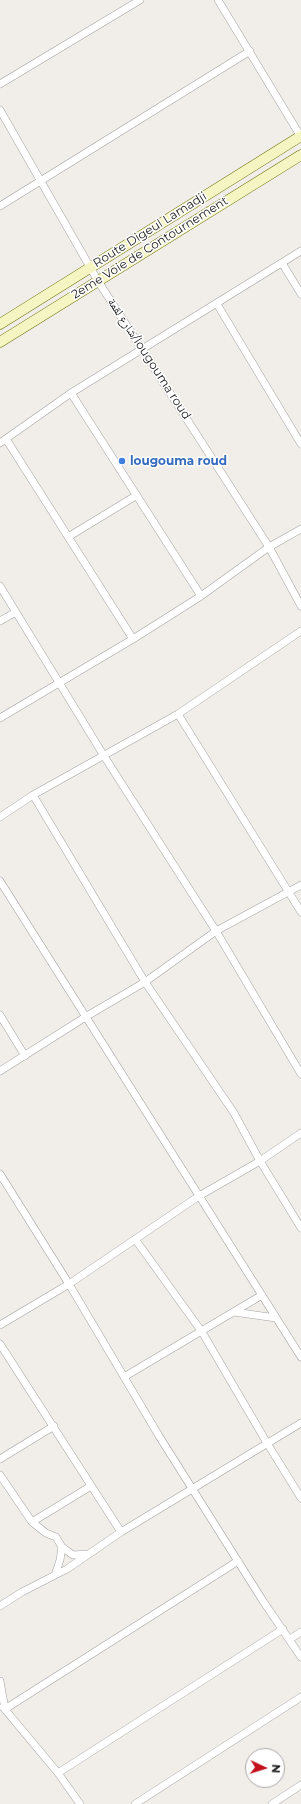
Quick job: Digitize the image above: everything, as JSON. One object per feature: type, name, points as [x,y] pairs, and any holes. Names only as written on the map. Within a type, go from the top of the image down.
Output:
[{"type":"main road","name":"Route Digeul Lamadji","points":[[0,324],[301,136]]},
{"type":"main road","name":"2eme Voie de Contournement","points":[[0,342],[301,155]]},
{"type":"street","points":[[0,84],[140,0]]},
{"type":"street","points":[[218,0],[250,50],[301,136]]},
{"type":"street","points":[[0,206],[250,50]]},
{"type":"street","name":"شارع لقمة/lougouma roud","points":[[0,110],[90,268],[269,547],[301,606]]},
{"type":"street","points":[[133,639],[68,537],[3,441],[71,393],[301,251]]},
{"type":"street","points":[[282,263],[301,294]]},
{"type":"street","points":[[217,304],[301,444]]},
{"type":"street","points":[[71,393],[201,596]]},
{"type":"street","points":[[68,537],[137,495]]},
{"type":"street","points":[[0,718],[58,682],[133,639],[201,596],[269,547],[301,529]]},
{"type":"street","points":[[0,586],[104,756],[216,931],[301,1074]]},
{"type":"street","points":[[0,622],[16,612]]},
{"type":"street","points":[[0,817],[33,795],[178,714],[301,631]]},
{"type":"street","points":[[178,714],[301,912]]},
{"type":"street","points":[[33,795],[145,982],[234,1113],[260,1161],[301,1228]]},
{"type":"street","points":[[0,881],[87,1016],[301,1357]]},
{"type":"street","points":[[0,1071],[87,1016],[145,982],[216,931],[301,885]]},
{"type":"street","points":[[0,1015],[25,1056]]},
{"type":"street","points":[[0,1324],[69,1284],[199,1196],[260,1161],[301,1133]]},
{"type":"street","points":[[0,1174],[69,1284],[124,1378],[193,1489],[301,1658]]},
{"type":"street","points":[[135,1239],[202,1332],[301,1498]]},
{"type":"street","points":[[124,1378],[262,1295]]},
{"type":"street","points":[[234,1312],[276,1318]]},
{"type":"street","points":[[0,1344],[121,1532]]},
{"type":"street","points":[[0,1606],[55,1575],[121,1532],[301,1423]]},
{"type":"street","points":[[0,1459],[54,1426]]},
{"type":"street","points":[[0,1475],[32,1522],[46,1533],[56,1537],[62,1547],[73,1555],[88,1554]]},
{"type":"street","points":[[32,1522],[90,1486]]},
{"type":"street","points":[[55,1575],[60,1560],[62,1547]]},
{"type":"street","points":[[5,1709],[238,1560]]},
{"type":"street","points":[[58,1773],[283,1629]]},
{"type":"street","points":[[290,1639],[301,1632]]},
{"type":"street","points":[[0,1681],[5,1709]]},
{"type":"street","points":[[135,1804],[301,1697]]},
{"type":"street","points":[[0,1703],[58,1773],[80,1804]]},
{"type":"street","points":[[272,1804],[301,1785]]},
{"type":"place","name":"lougouma roud","points":[[122,461]]}]
